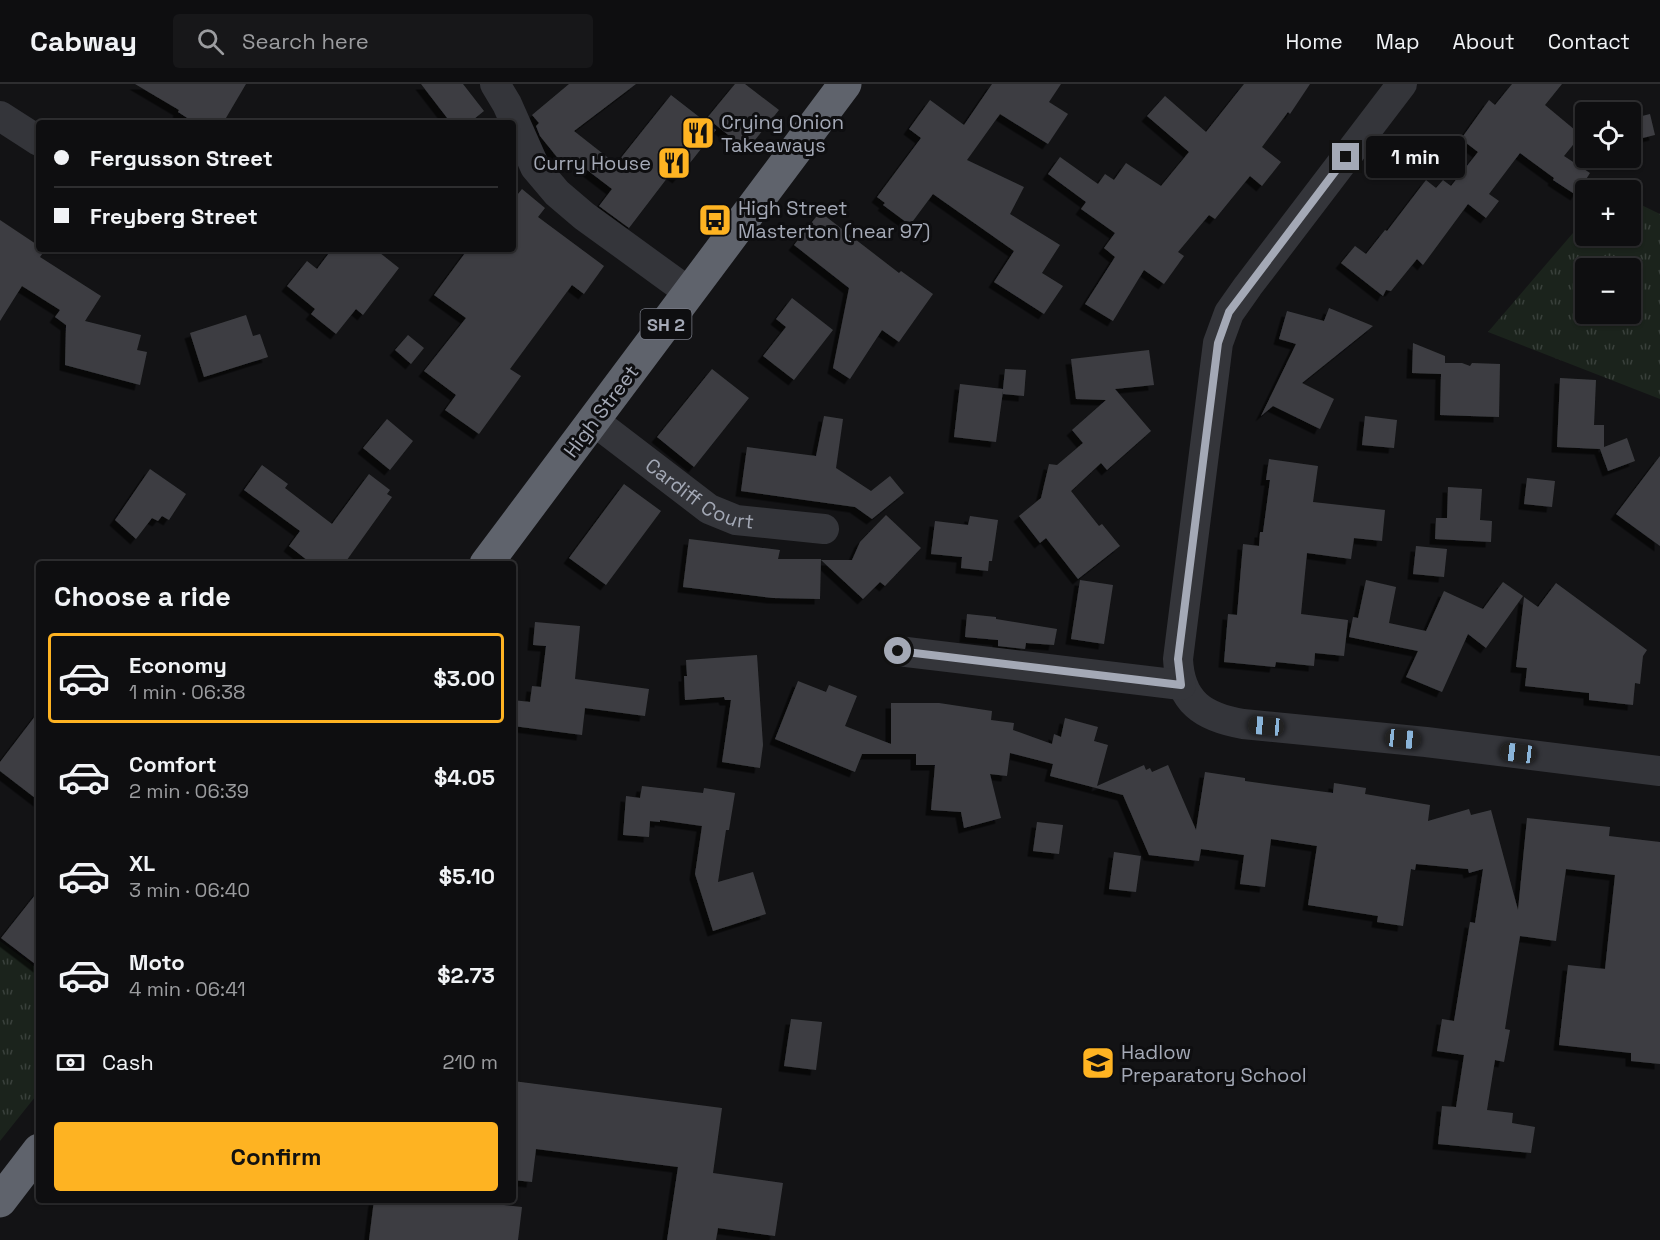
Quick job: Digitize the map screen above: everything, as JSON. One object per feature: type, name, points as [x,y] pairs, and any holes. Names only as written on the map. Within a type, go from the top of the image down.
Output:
[{"type":"highway","name":"High Street","points":[[488,561],[845,84]]},
{"type":"highway","points":[[0,1201],[36,1154]]},
{"type":"street","points":[[495,84],[514,120]]},
{"type":"street","points":[[1402,84],[1229,312],[1218,343],[1178,659],[1181,685],[1186,695],[1204,711],[1224,720],[1243,724],[1426,742],[1660,771]]},
{"type":"street","points":[[0,116],[36,139]]},
{"type":"street","points":[[516,124],[535,167],[557,193],[584,216],[690,293]]},
{"type":"street","name":"Cardiff Court","points":[[594,422],[709,509],[736,520],[824,529]]},
{"type":"street","points":[[898,651],[1181,685]]},
{"type":"green space","points":[[1641,205],[1660,214],[1660,399],[1488,332],[1575,231],[1575,246],[1641,246]]},
{"type":"green space","points":[[0,941],[36,968],[36,1096],[0,1141]]},
{"type":"building","points":[[135,84],[246,84],[225,120],[190,120],[178,112],[179,110]]},
{"type":"building","points":[[421,84],[463,84],[484,111],[473,120],[449,120]]},
{"type":"building","points":[[569,84],[636,84],[574,131],[616,164],[671,95],[716,130],[678,178],[671,173],[629,228],[599,206],[612,189],[574,160],[565,167],[540,136],[536,126],[539,123],[532,115]]},
{"type":"building","points":[[735,84],[745,84],[779,110],[747,150],[707,118]]},
{"type":"building","points":[[992,84],[1061,84],[1049,102],[1068,114],[1048,144],[1000,114],[967,160],[1024,187],[1010,214],[1060,245],[1042,273],[1063,286],[1044,314],[994,282],[1014,251],[933,194],[910,225],[883,205],[885,203],[877,197],[921,138],[909,129],[930,100],[964,125]]},
{"type":"building","points":[[1244,84],[1310,84],[1290,114],[1288,112],[1262,147],[1281,162],[1262,186],[1250,176],[1215,219],[1209,215],[1178,252],[1184,256],[1164,284],[1144,270],[1113,321],[1085,304],[1115,257],[1104,248],[1115,233],[1081,209],[1086,202],[1048,174],[1060,157],[1098,184],[1105,174],[1114,180],[1126,163],[1161,186],[1189,152],[1147,116],[1165,96],[1206,132]]},
{"type":"building","points":[[1512,84],[1562,84],[1545,105],[1575,130],[1575,142],[1564,156],[1575,163],[1575,168],[1582,168],[1590,173],[1586,180],[1575,180],[1575,194],[1520,153],[1489,194],[1499,201],[1486,218],[1468,204],[1423,265],[1417,259],[1391,291],[1386,290],[1383,296],[1341,263],[1355,246],[1366,254],[1385,230],[1387,231],[1426,180],[1436,188],[1443,180],[1451,186],[1478,152],[1461,139],[1489,100],[1495,105]]},
{"type":"building","points":[[1650,114],[1655,135],[1641,138],[1641,116]]},
{"type":"building","points":[[522,189],[545,208],[538,217],[604,266],[584,294],[572,285],[510,369],[521,376],[479,434],[445,410],[456,395],[424,371],[466,318],[434,295],[466,252],[516,252],[516,196]]},
{"type":"building","points":[[820,212],[899,273],[901,271],[933,294],[899,342],[882,330],[850,379],[833,368],[849,288],[794,245]]},
{"type":"building","points":[[0,220],[36,244],[36,252],[44,252],[40,257],[101,296],[85,321],[141,335],[137,350],[147,352],[140,385],[65,365],[66,325],[55,317],[60,310],[22,286],[0,321]]},
{"type":"building","points":[[330,252],[379,252],[399,268],[363,315],[356,309],[336,334],[311,314],[315,309],[287,286],[307,261],[317,269]]},
{"type":"building","points":[[792,298],[833,330],[794,380],[763,356],[786,327],[776,319]]},
{"type":"building","points":[[1329,308],[1373,326],[1302,383],[1334,399],[1320,429],[1273,406],[1261,416],[1296,344],[1279,339],[1287,311],[1324,321]]},
{"type":"building","points":[[246,315],[253,336],[260,334],[268,357],[204,377],[190,333]]},
{"type":"building","points":[[408,335],[424,348],[411,364],[395,350]]},
{"type":"building","points":[[1413,343],[1445,356],[1445,363],[1462,363],[1470,366],[1472,363],[1500,364],[1499,417],[1440,415],[1441,374],[1412,373]]},
{"type":"building","points":[[1149,350],[1154,385],[1115,389],[1151,431],[1107,470],[1101,463],[1071,491],[1099,526],[1102,524],[1120,546],[1078,579],[1046,538],[1040,543],[1019,516],[1041,498],[1049,464],[1057,465],[1083,443],[1072,430],[1106,400],[1076,399],[1071,359]]},
{"type":"building","points":[[712,369],[749,398],[694,467],[657,437]]},
{"type":"building","points":[[1005,369],[1026,370],[1024,396],[1003,394],[1003,391],[996,442],[954,437],[960,384],[1003,389]]},
{"type":"building","points":[[1560,378],[1596,380],[1594,425],[1604,425],[1604,447],[1627,438],[1635,461],[1608,471],[1600,449],[1557,447]]},
{"type":"building","points":[[824,416],[843,419],[836,468],[871,491],[890,476],[904,493],[872,519],[855,507],[741,491],[747,447],[816,456]]},
{"type":"building","points":[[1365,416],[1397,420],[1394,448],[1362,445]]},
{"type":"building","points":[[387,419],[413,441],[390,470],[363,448]]},
{"type":"building","points":[[1660,456],[1660,546],[1616,514]]},
{"type":"building","points":[[1269,459],[1318,466],[1313,502],[1385,510],[1382,541],[1354,538],[1351,559],[1307,553],[1301,614],[1348,620],[1344,656],[1315,653],[1314,666],[1276,662],[1275,667],[1224,662],[1228,614],[1237,615],[1243,544],[1259,546],[1260,532],[1263,532],[1270,480],[1266,480]]},
{"type":"building","points":[[262,465],[288,484],[285,488],[332,524],[369,474],[390,490],[387,494],[392,497],[346,561],[308,561],[289,546],[300,531],[244,490]]},
{"type":"building","points":[[150,469],[186,494],[169,520],[162,516],[158,521],[152,518],[136,539],[115,520]]},
{"type":"building","points":[[1527,478],[1555,481],[1552,507],[1524,504]]},
{"type":"building","points":[[624,484],[661,511],[606,585],[569,558]]},
{"type":"building","points":[[1448,487],[1482,489],[1480,520],[1492,521],[1491,542],[1435,539],[1436,518],[1447,518]]},
{"type":"building","points":[[886,515],[921,548],[885,586],[880,582],[863,599],[821,560],[852,560],[860,542]]},
{"type":"building","points":[[970,516],[998,520],[992,561],[989,561],[988,571],[961,568],[962,557],[931,554],[935,521],[968,525]]},
{"type":"building","points":[[689,539],[780,550],[778,559],[821,559],[820,599],[773,598],[683,587]]},
{"type":"building","points":[[1416,546],[1447,549],[1444,577],[1413,574]]},
{"type":"building","points":[[1080,580],[1113,585],[1104,644],[1071,639]]},
{"type":"building","points":[[1366,580],[1396,587],[1389,623],[1426,631],[1444,591],[1483,609],[1503,582],[1523,596],[1486,648],[1468,634],[1442,692],[1406,677],[1418,651],[1349,637],[1353,617],[1358,618]]},
{"type":"building","points":[[1556,583],[1647,650],[1643,656],[1640,684],[1635,683],[1633,705],[1589,700],[1589,693],[1525,686],[1527,668],[1516,667],[1524,597],[1538,607]]},
{"type":"building","points":[[967,614],[996,617],[996,619],[1057,629],[1054,645],[1026,643],[1025,649],[998,646],[998,640],[965,637]]},
{"type":"building","points":[[535,622],[580,626],[575,679],[649,689],[645,716],[585,708],[582,735],[516,726],[516,700],[530,702],[532,686],[541,687],[546,646],[533,645]]},
{"type":"building","points":[[757,655],[763,745],[760,768],[722,762],[731,700],[725,700],[724,697],[685,700],[684,676],[687,676],[686,660]]},
{"type":"building","points":[[798,681],[826,692],[829,685],[857,696],[845,726],[891,744],[891,703],[939,703],[992,711],[991,720],[1014,723],[1013,730],[1052,744],[1054,734],[1061,737],[1065,718],[1098,727],[1094,741],[1108,745],[1097,786],[1144,765],[1146,770],[1150,768],[1152,772],[1168,765],[1196,830],[1205,772],[1245,778],[1245,781],[1333,793],[1334,783],[1366,788],[1365,794],[1430,805],[1428,821],[1469,809],[1471,815],[1491,810],[1518,910],[1527,818],[1610,827],[1609,836],[1660,842],[1660,1064],[1631,1061],[1631,1053],[1559,1045],[1568,965],[1605,969],[1615,875],[1566,869],[1556,941],[1520,936],[1505,1029],[1510,1030],[1504,1062],[1495,1060],[1487,1110],[1513,1113],[1512,1123],[1535,1127],[1531,1153],[1438,1144],[1442,1106],[1456,1107],[1464,1055],[1437,1051],[1442,1019],[1454,1021],[1470,922],[1475,923],[1483,869],[1469,873],[1468,869],[1416,864],[1415,870],[1411,869],[1403,926],[1377,922],[1378,916],[1308,905],[1317,846],[1271,839],[1265,887],[1240,884],[1244,855],[1201,849],[1199,861],[1149,855],[1123,795],[1050,776],[1053,764],[1010,753],[1007,776],[990,774],[1001,818],[964,828],[961,812],[931,810],[935,765],[916,765],[916,754],[862,754],[855,772],[775,739]]},
{"type":"building","points":[[36,715],[36,799],[0,771],[0,762]]},
{"type":"building","points":[[642,786],[703,793],[704,788],[735,793],[729,830],[726,830],[718,882],[753,872],[766,914],[713,931],[695,874],[702,826],[660,820],[660,822],[650,821],[649,837],[623,835],[626,796],[640,798]]},
{"type":"building","points":[[1037,822],[1063,825],[1059,854],[1033,851]]},
{"type":"building","points":[[1114,852],[1141,856],[1136,892],[1109,889]]},
{"type":"building","points":[[36,894],[36,965],[1,938]]},
{"type":"building","points":[[791,1019],[822,1022],[816,1070],[784,1066]]},
{"type":"building","points":[[516,1081],[722,1108],[713,1173],[783,1183],[775,1236],[718,1228],[716,1240],[667,1240],[678,1167],[536,1149],[532,1182],[516,1180]]},
{"type":"building","points":[[374,1203],[487,1203],[522,1207],[518,1240],[369,1240]]},
{"type":"place","name":"Crying Onion Takeaways","points":[[698,133]]},
{"type":"place","name":"Curry House","points":[[674,163]]},
{"type":"place","name":"High Street Masterton (near 97)","points":[[715,220]]},
{"type":"place","name":"Hadlow Preparatory School","points":[[1098,1063]]},
{"type":"route","points":[[898,651],[1181,685],[1178,659],[1218,343],[1229,312],[1346,157]]}]
